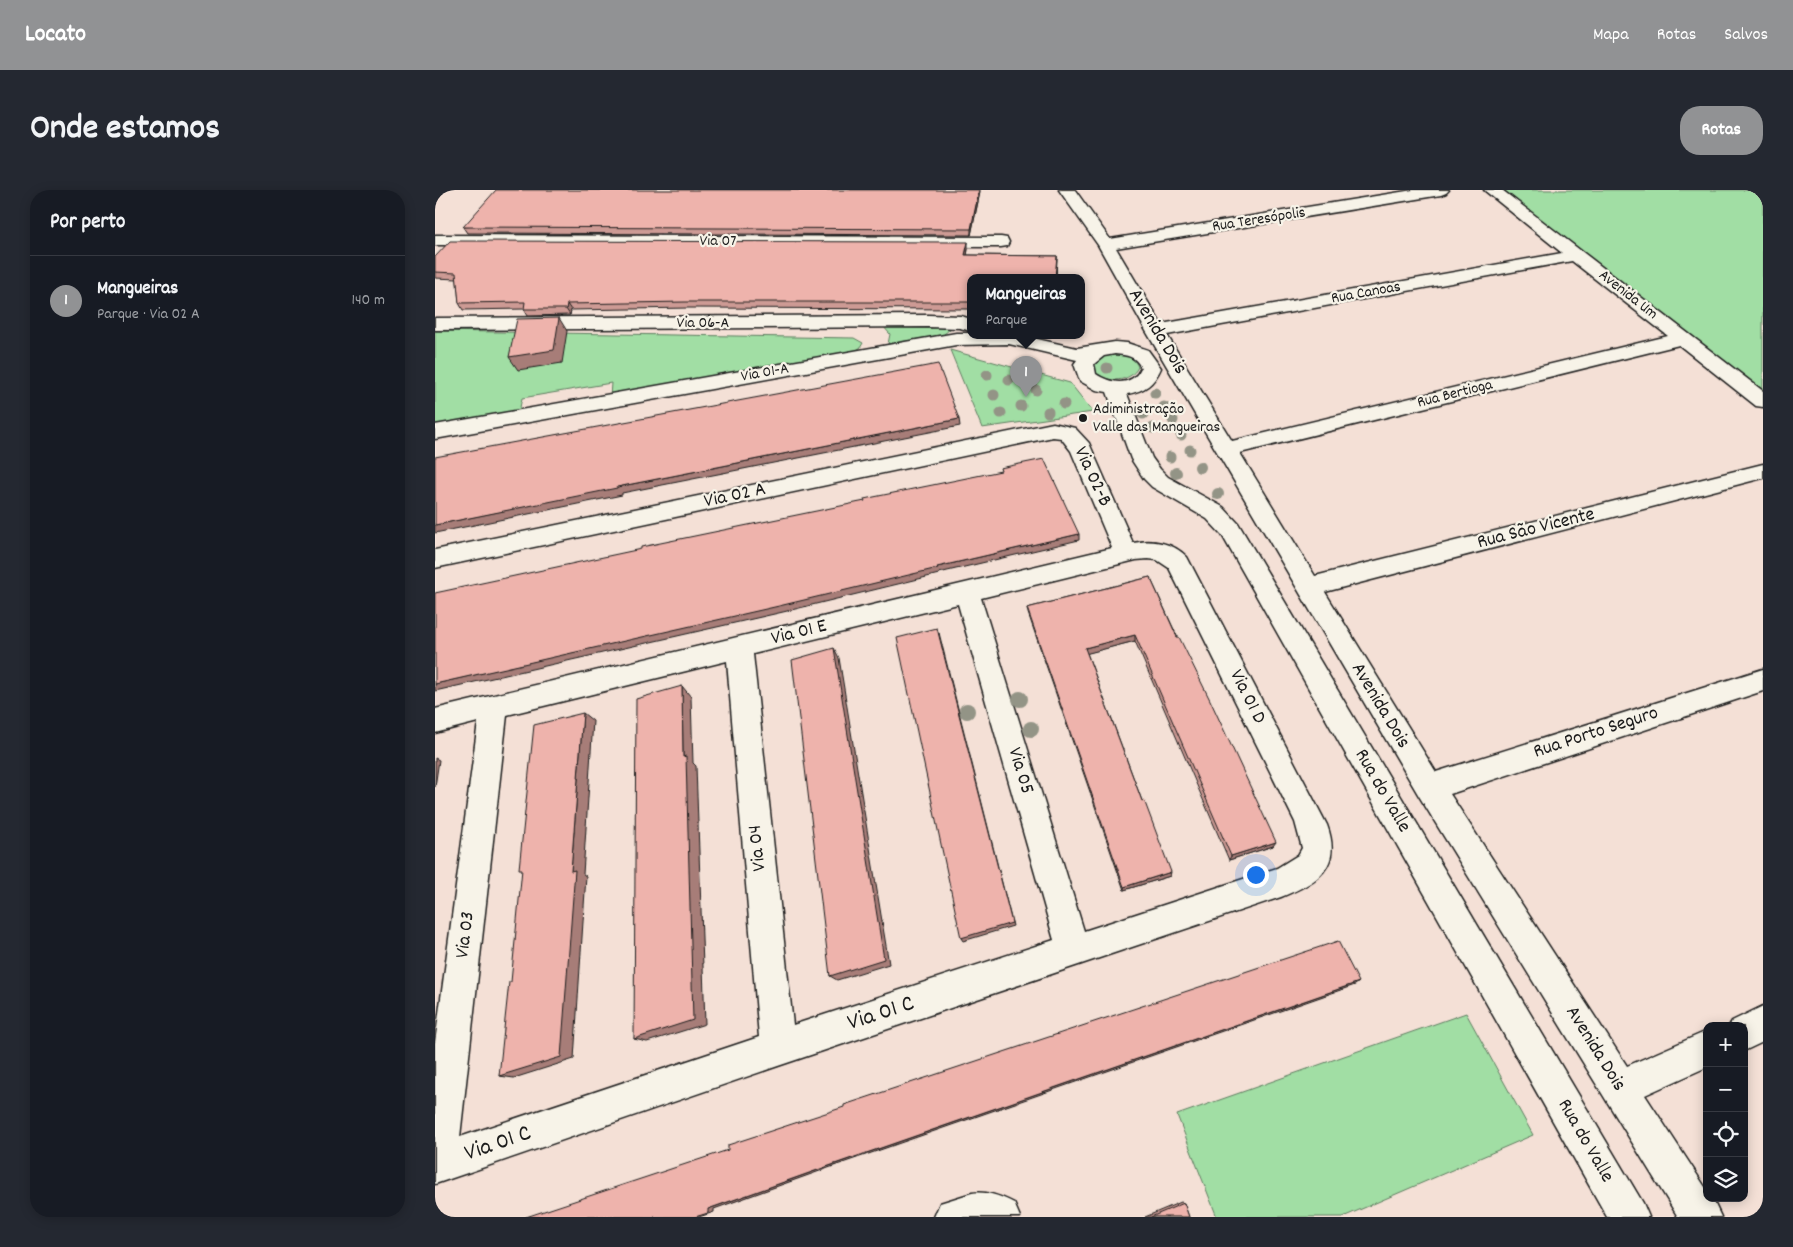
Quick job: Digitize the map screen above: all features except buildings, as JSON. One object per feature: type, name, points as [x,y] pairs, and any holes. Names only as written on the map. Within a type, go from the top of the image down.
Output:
[{"type":"street","name":"Avenida Dois","points":[[1067,190],[1106,245],[1155,331],[1429,787],[1701,1217]]},
{"type":"street","name":"Rua Teresópolis","points":[[1106,245],[1441,190]]},
{"type":"street","name":"Avenida Um","points":[[1492,190],[1763,401]]},
{"type":"street","name":"Via 07","points":[[435,240],[1001,242]]},
{"type":"street","name":"Rua Canoas","points":[[1155,331],[1577,255]]},
{"type":"street","name":"Via 06-A","points":[[435,324],[928,321],[967,324]]},
{"type":"street","points":[[849,358],[868,350],[876,340],[873,331],[869,328],[850,322]]},
{"type":"street","name":"Rua Bertioga","points":[[1227,449],[1683,338]]},
{"type":"street","name":"Via 01-A","points":[[435,432],[944,341],[967,339]]},
{"type":"street","points":[[992,339],[1001,349],[1020,357],[1074,370],[1103,386],[1115,388],[1136,385],[1149,374],[1151,368],[1149,362],[1136,351],[1077,339]]},
{"type":"street","points":[[1013,339],[1077,354],[1115,348]]},
{"type":"street","points":[[1025,342],[1038,339]]},
{"type":"street","points":[[1087,377],[1084,364],[1095,352]]},
{"type":"street","name":"Rua do Valle","points":[[1115,388],[1136,445],[1152,474],[1160,482],[1215,513],[1230,529],[1629,1217]]},
{"type":"street","name":"Via 02-B","points":[[1035,432],[1063,431],[1073,437],[1081,448],[1126,554]]},
{"type":"street","name":"Via 02 A","points":[[435,559],[1035,432]]},
{"type":"street","name":"Rua São Vicente","points":[[1308,587],[1763,471]]},
{"type":"street","name":"Via 01 E","points":[[435,720],[1126,554],[1144,550],[1163,551]]},
{"type":"street","name":"Via 01 D","points":[[1163,551],[1174,557],[1178,563],[1298,798],[1314,832],[1317,852]]},
{"type":"street","name":"Via 05","points":[[967,592],[1073,950]]},
{"type":"street","name":"Via 04","points":[[739,648],[778,1048]]},
{"type":"street","name":"Rua Porto Seguro","points":[[1429,787],[1763,680]]},
{"type":"street","name":"Via 03","points":[[437,1164],[494,706]]},
{"type":"street","name":"Via 01 C","points":[[437,1164],[778,1048],[1297,876],[1313,863],[1317,852]]},
{"type":"street","points":[[1748,1031],[1763,1024]]},
{"type":"street","points":[[1620,1088],[1703,1051]]},
{"type":"street","points":[[954,1217],[969,1213],[989,1212],[1000,1217]]},
{"type":"green space","points":[[1490,190],[1763,190],[1763,405]]},
{"type":"green space","points":[[882,325],[949,326],[950,329],[943,335],[888,344],[890,334]]},
{"type":"green space","points":[[435,331],[854,338],[863,343],[860,348],[848,354],[610,397],[611,383],[522,398],[519,412],[435,427]]},
{"type":"green space","points":[[950,350],[1070,383],[1093,412],[982,428]]},
{"type":"green space","points":[[1109,354],[1130,357],[1138,367],[1130,376],[1119,380],[1095,375],[1092,365],[1101,357]]},
{"type":"green space","points":[[1466,1013],[1533,1135],[1343,1217],[1217,1217],[1177,1115]]},
{"type":"place","name":"Mangueiras","points":[[1026,397]]},
{"type":"place","name":"Adiministração Valle das Mangueiras","points":[[1083,418]]}]
